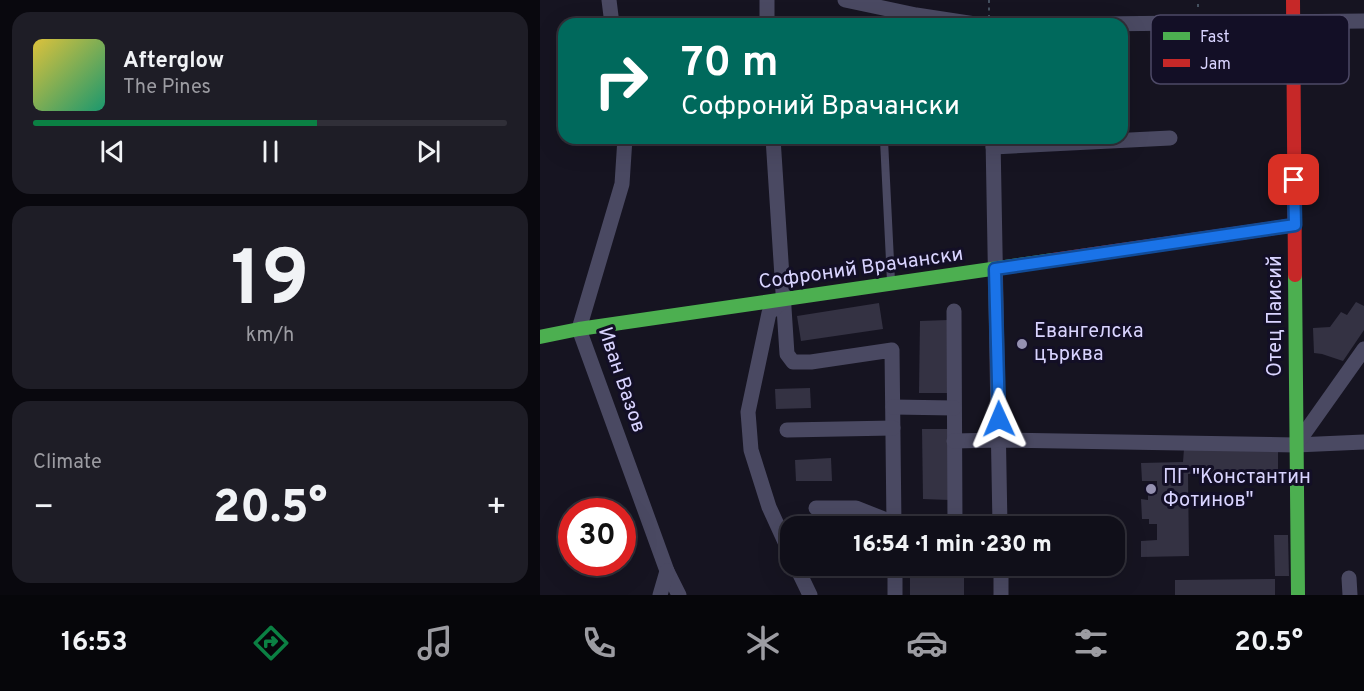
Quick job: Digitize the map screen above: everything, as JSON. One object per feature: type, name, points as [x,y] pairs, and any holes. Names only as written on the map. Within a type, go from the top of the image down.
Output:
[{"type":"street","points":[[609,0],[611,18]]},
{"type":"street","points":[[767,0],[767,18]]},
{"type":"street","points":[[845,0],[936,18]]},
{"type":"street","points":[[1128,24],[1151,23]]},
{"type":"street","name":"Отец Паисий","points":[[1294,84],[1298,595]]},
{"type":"street","points":[[1128,139],[1170,138]]},
{"type":"street","name":"Иван Вазов","points":[[625,144],[622,184],[579,329],[667,571],[679,595]]},
{"type":"street","points":[[773,144],[787,354],[793,362],[811,362],[892,350],[894,516]]},
{"type":"street","points":[[993,144],[1000,516]]},
{"type":"street","name":"Софроний Врачански","points":[[540,337],[579,329],[1295,225]]},
{"type":"street","points":[[780,531],[769,507],[751,450],[748,412],[769,313],[784,300]]},
{"type":"street","points":[[954,311],[955,516]]},
{"type":"street","points":[[1296,445],[1364,349]]},
{"type":"street","points":[[893,407],[954,408]]},
{"type":"street","points":[[787,430],[893,428]]},
{"type":"street","points":[[954,441],[1296,445],[1364,442]]},
{"type":"street","points":[[816,508],[856,508],[874,516]]},
{"type":"street","points":[[660,595],[667,571]]},
{"type":"street","points":[[801,576],[810,595]]},
{"type":"street","points":[[895,576],[895,595]]},
{"type":"street","points":[[1000,576],[1001,595]]},
{"type":"street","points":[[1349,578],[1350,595]]},
{"type":"lane","points":[[884,144],[891,285]]},
{"type":"path","points":[[989,0],[989,18]]},
{"type":"building","points":[[1356,302],[1364,306],[1364,330],[1343,361],[1314,353],[1313,328],[1330,327],[1341,312],[1347,315]]},
{"type":"building","points":[[879,303],[883,329],[801,341],[797,316]]},
{"type":"building","points":[[948,320],[948,393],[919,393],[920,321]]},
{"type":"building","points":[[810,388],[811,408],[776,409],[775,389]]},
{"type":"building","points":[[922,429],[950,429],[950,500],[923,499]]},
{"type":"building","points":[[1184,449],[1278,450],[1278,473],[1188,474],[1189,556],[1141,557],[1141,541],[1157,540],[1157,524],[1149,524],[1149,519],[1142,519],[1141,499],[1148,500],[1148,495],[1157,494],[1157,481],[1142,481],[1141,463],[1183,462]]},
{"type":"building","points":[[831,458],[832,481],[796,481],[795,460]]},
{"type":"building","points":[[1274,535],[1288,535],[1289,576],[1275,576]]},
{"type":"building","points":[[910,576],[964,576],[964,595],[910,595]]},
{"type":"building","points":[[1275,579],[1275,595],[1175,595],[1175,580]]},
{"type":"traffic: fast","points":[[540,337],[579,329],[1053,260]]},
{"type":"traffic: fast","points":[[1295,275],[1298,595]]},
{"type":"traffic: jam","points":[[1293,0],[1293,15]]},
{"type":"traffic: jam","points":[[1294,84],[1295,275]]},
{"type":"traffic: jam","points":[[1053,260],[1295,225]]},
{"type":"place","name":"Евангелска църква","points":[[1022,344]]},
{"type":"place","name":"ПГ \"Константин Фотинов\"","points":[[1151,489]]},
{"type":"route","points":[[999,419],[995,269],[1295,225],[1294,180]]}]
